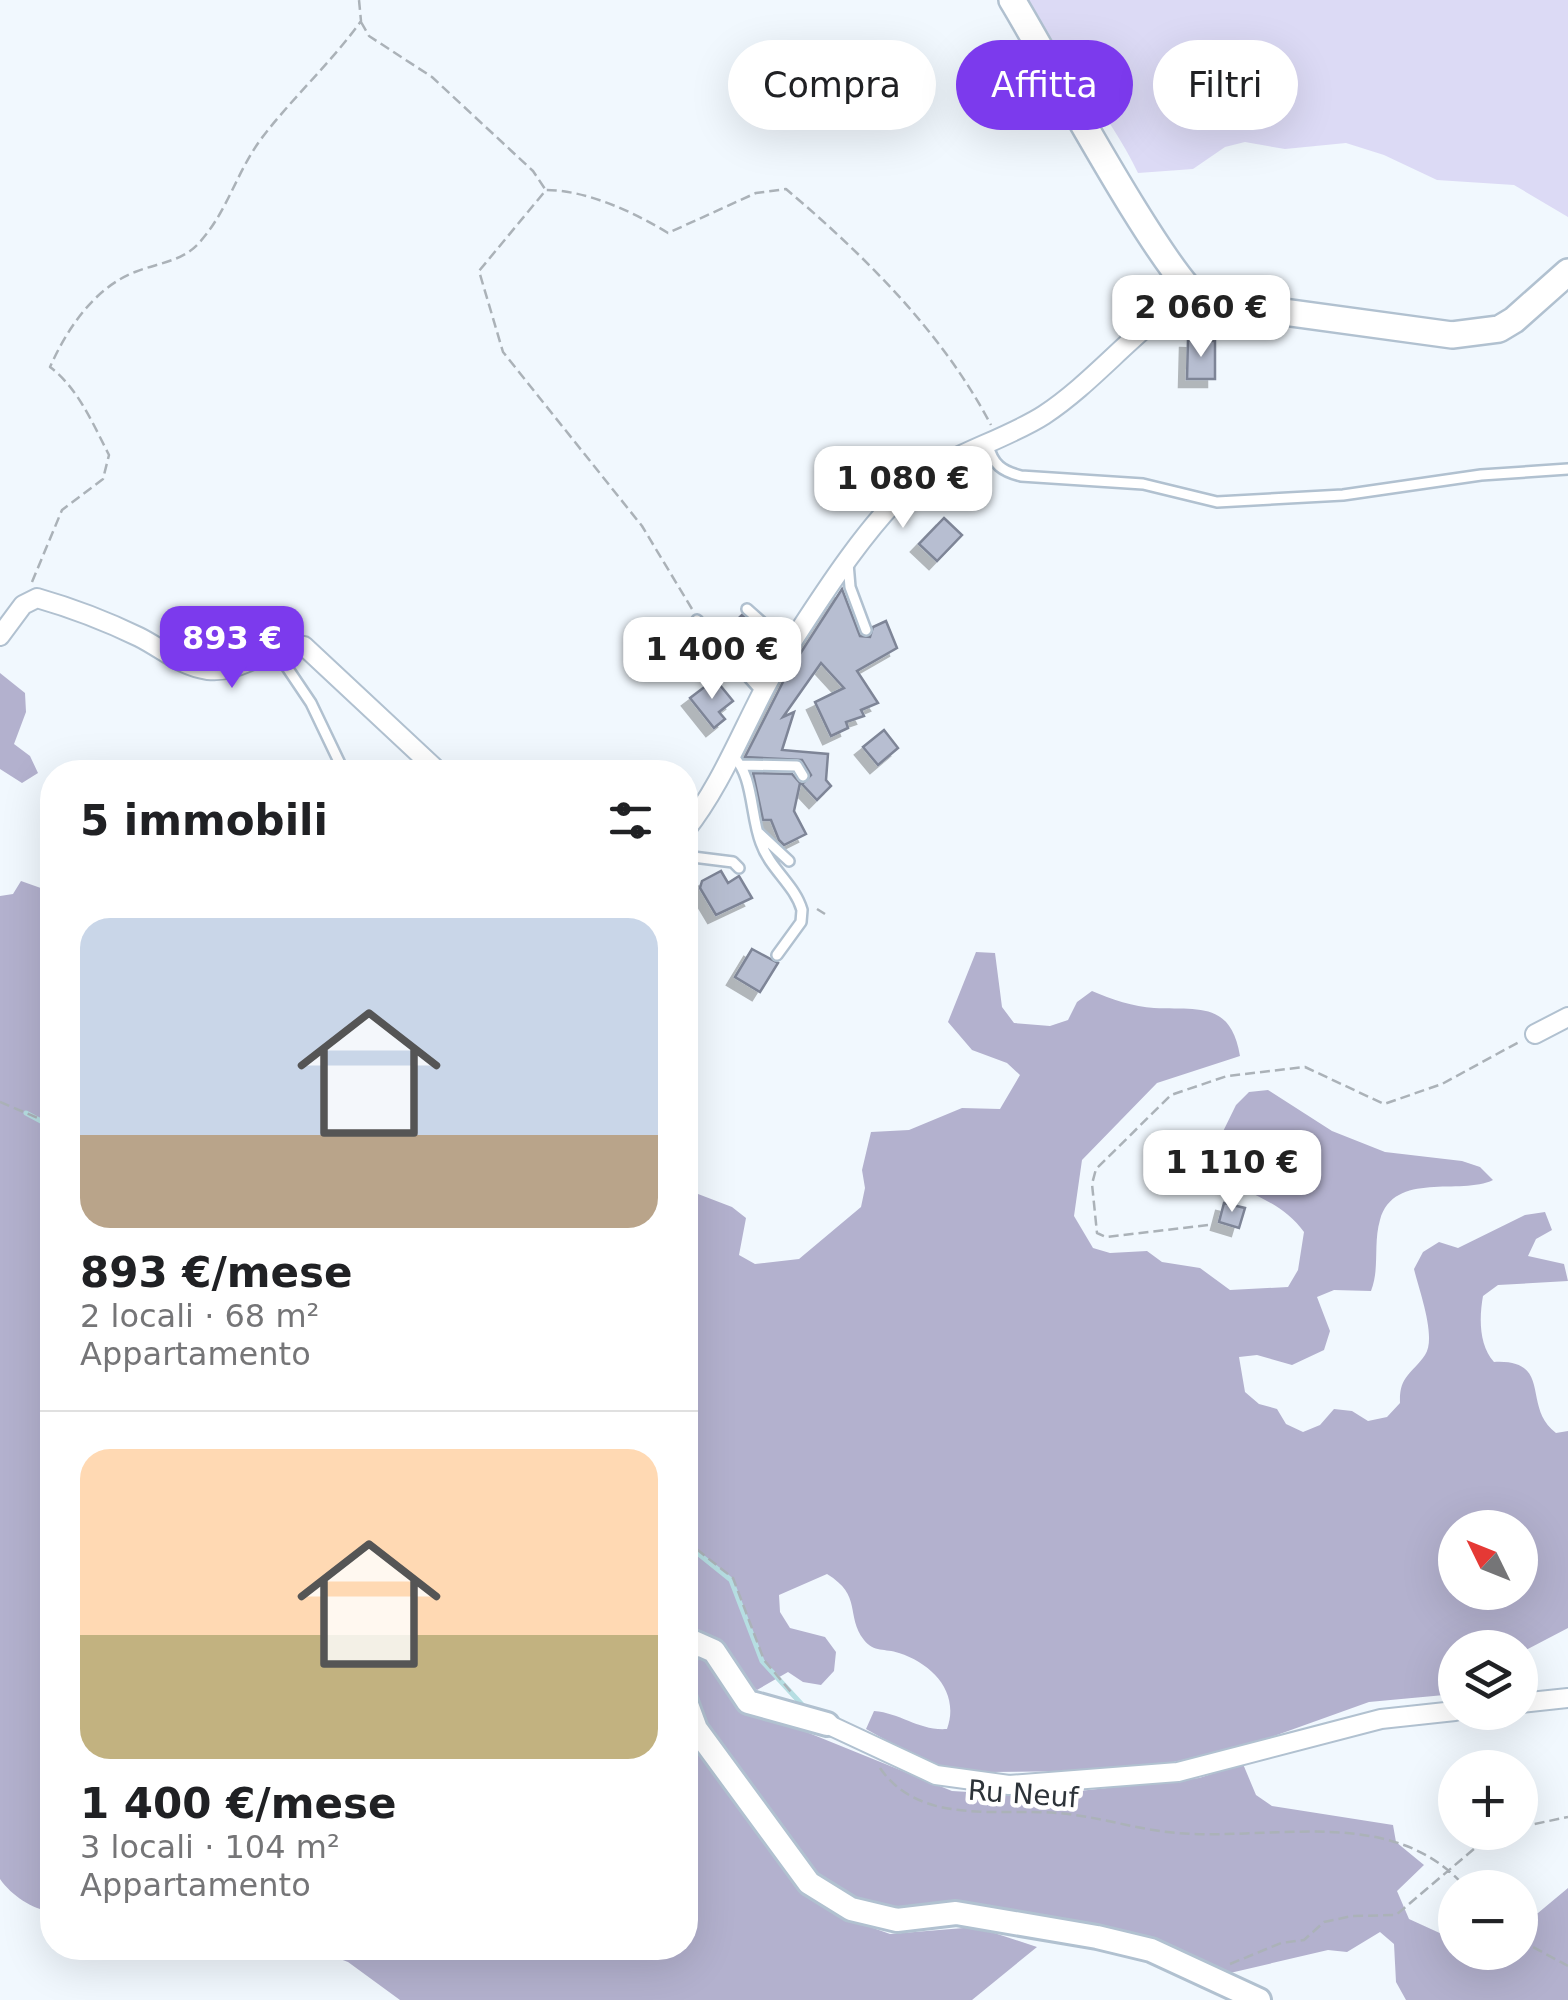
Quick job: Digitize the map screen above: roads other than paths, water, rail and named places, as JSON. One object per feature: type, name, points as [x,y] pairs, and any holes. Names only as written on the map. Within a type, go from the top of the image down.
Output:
[{"type":"main road","points":[[1012,0],[1190,294],[1203,301],[1452,335],[1498,329],[1514,320],[1568,272]]},
{"type":"street","points":[[698,814],[737,760],[762,691],[789,646],[848,563],[916,480],[993,443],[1054,407],[1148,323],[1190,294]]},
{"type":"street","points":[[0,636],[23,604],[37,598],[76,609],[142,638],[183,664],[213,671],[248,663],[274,649],[304,646],[426,760]]},
{"type":"street","points":[[1536,1034],[1568,1017]]},
{"type":"street","points":[[698,1643],[714,1652],[748,1702],[827,1724],[936,1776],[1009,1785],[1178,1772],[1381,1719],[1438,1713]]},
{"type":"street","points":[[1538,1702],[1568,1698]]},
{"type":"street","points":[[698,1733],[808,1883],[851,1909],[898,1920],[956,1913],[1098,1937],[1151,1950],[1258,2000]]},
{"type":"lane","points":[[993,443],[992,461],[1021,476],[1143,484],[1217,502],[1343,495],[1481,475],[1568,469]]},
{"type":"lane","points":[[848,563],[850,586],[866,630]]},
{"type":"lane","points":[[747,610],[789,646]]},
{"type":"lane","points":[[697,620],[762,691]]},
{"type":"lane","points":[[274,649],[311,703],[338,760]]},
{"type":"lane","points":[[777,955],[801,922],[802,910],[799,898],[771,864],[756,831],[737,760],[797,766],[803,776]]},
{"type":"lane","points":[[756,831],[789,860]]},
{"type":"lane","points":[[698,858],[733,862],[740,868]]},
{"type":"waterway","name":"Ru Neuf","points":[[26,1113],[40,1121]]},
{"type":"waterway","name":"Ru Neuf","points":[[698,1553],[731,1580],[762,1661],[806,1709]]}]
